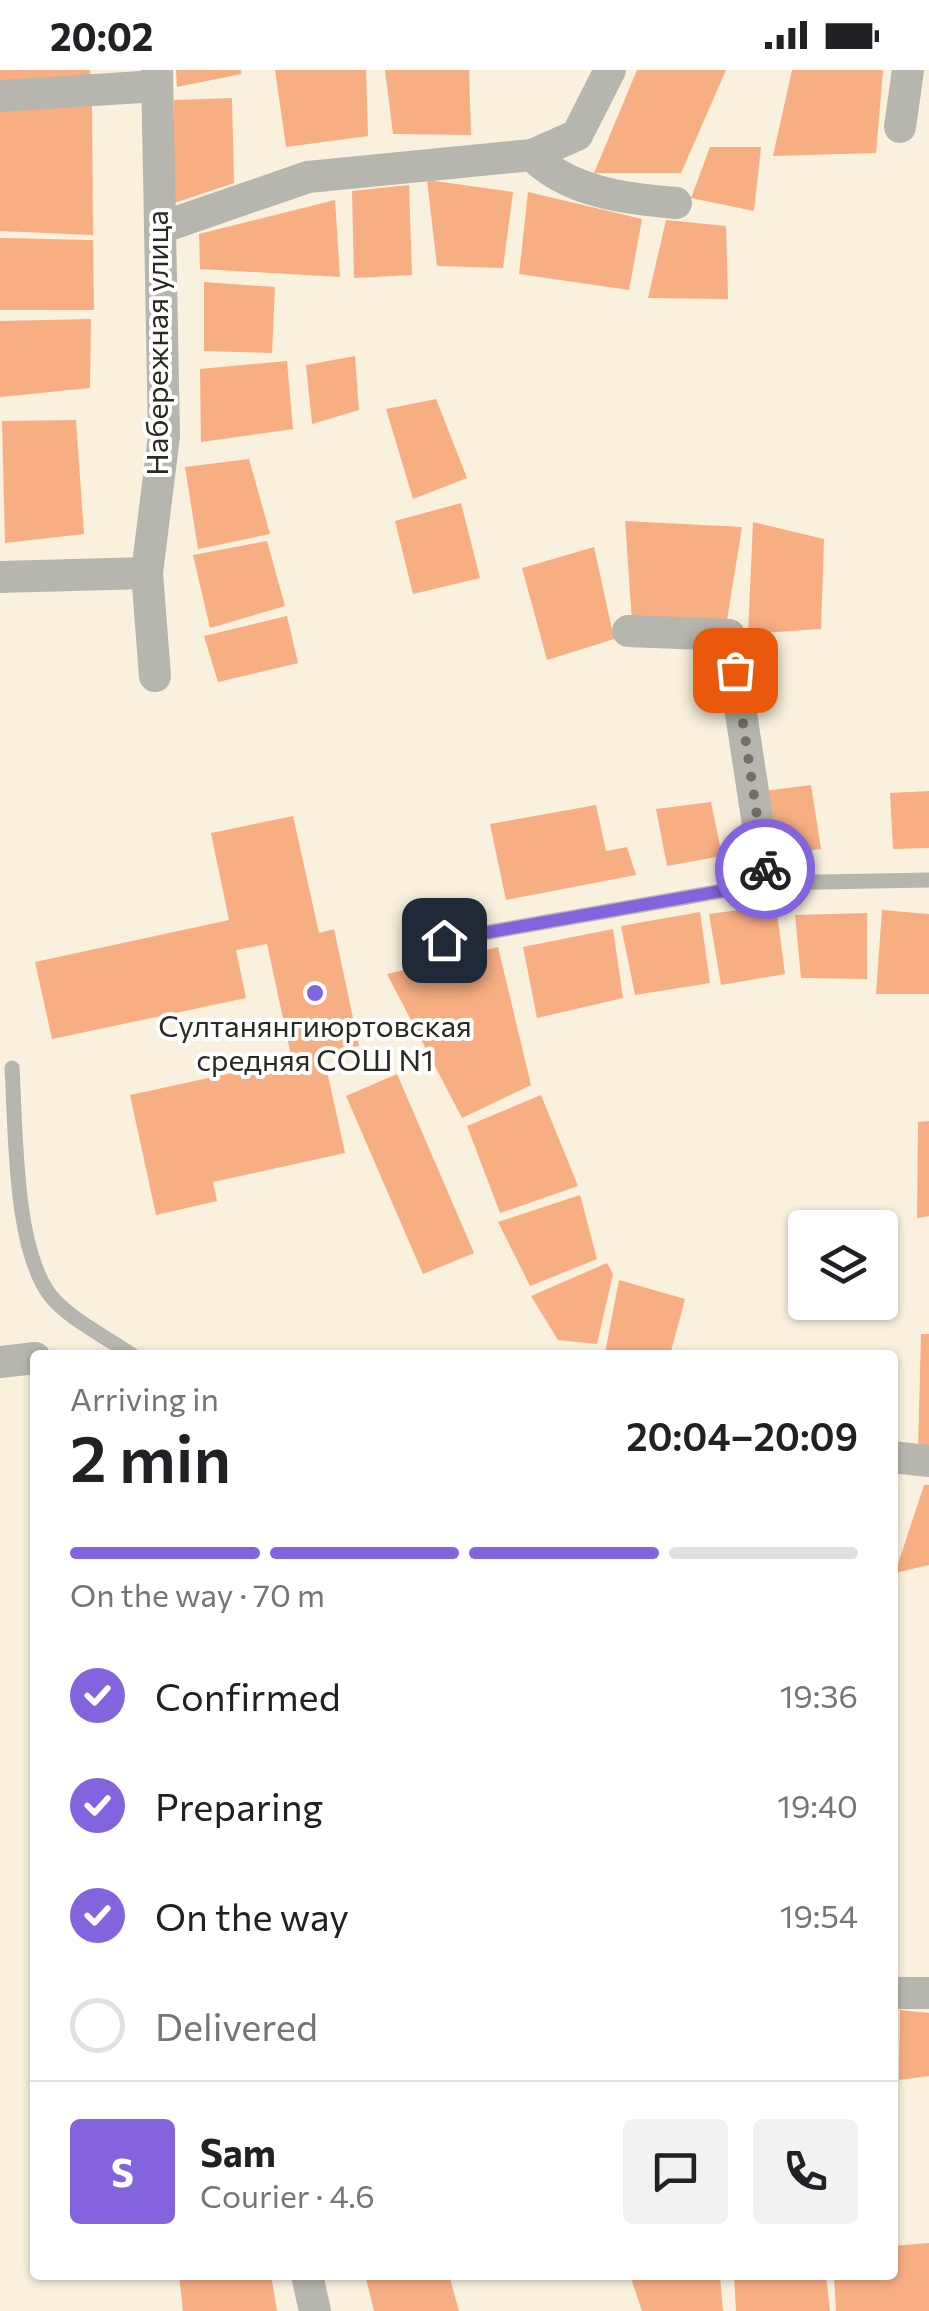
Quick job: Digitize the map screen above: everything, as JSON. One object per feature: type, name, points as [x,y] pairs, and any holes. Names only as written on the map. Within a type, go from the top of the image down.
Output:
[{"type":"street","points":[[160,228],[308,178],[532,155],[577,136],[610,70]]},
{"type":"street","points":[[900,126],[908,70]]},
{"type":"street","points":[[0,96],[157,78]]},
{"type":"street","name":"Набережная улица","points":[[155,676],[146,573],[164,436],[157,78]]},
{"type":"street","points":[[532,155],[548,172],[623,198],[676,203]]},
{"type":"street","points":[[0,576],[146,573]]},
{"type":"street","points":[[628,631],[729,634],[767,883]]},
{"type":"street","points":[[0,1362],[30,1359]]},
{"type":"street","points":[[898,1457],[929,1460]]},
{"type":"street","points":[[898,1993],[929,1993]]},
{"type":"street","points":[[307,2280],[315,2311]]},
{"type":"lane","points":[[444,940],[767,883],[929,880]]},
{"type":"lane","points":[[12,1068],[22,1205],[30,1256],[54,1300],[125,1350]]},
{"type":"building","points":[[0,70],[90,70],[92,82],[0,88]]},
{"type":"building","points":[[176,70],[241,70],[241,74],[177,87]]},
{"type":"building","points":[[275,70],[366,70],[368,136],[286,147]]},
{"type":"building","points":[[385,70],[469,70],[471,135],[393,134]]},
{"type":"building","points":[[637,70],[726,70],[681,173],[594,173]]},
{"type":"building","points":[[792,70],[883,70],[876,153],[773,156]]},
{"type":"building","points":[[232,98],[234,183],[174,203],[174,100]]},
{"type":"building","points":[[92,105],[93,235],[0,231],[0,107]]},
{"type":"building","points":[[710,147],[761,147],[754,211],[691,198]]},
{"type":"building","points":[[427,180],[513,192],[503,268],[437,266]]},
{"type":"building","points":[[409,185],[412,275],[354,278],[352,191]]},
{"type":"building","points":[[528,192],[642,219],[629,290],[519,274]]},
{"type":"building","points":[[335,200],[340,277],[200,269],[199,234]]},
{"type":"building","points":[[666,220],[726,226],[728,299],[648,298]]},
{"type":"building","points":[[0,238],[93,240],[94,310],[0,310]]},
{"type":"building","points":[[204,282],[275,287],[272,353],[204,351]]},
{"type":"building","points":[[91,319],[90,388],[0,397],[0,321]]},
{"type":"building","points":[[355,356],[359,410],[312,424],[306,365]]},
{"type":"building","points":[[287,361],[293,429],[201,442],[200,369]]},
{"type":"building","points":[[436,399],[467,478],[413,499],[386,409]]},
{"type":"building","points":[[76,420],[84,534],[5,543],[2,421]]},
{"type":"building","points":[[249,459],[270,534],[198,549],[185,467]]},
{"type":"building","points":[[461,503],[480,578],[413,594],[395,521]]},
{"type":"building","points":[[625,521],[742,527],[727,620],[632,621]]},
{"type":"building","points":[[753,522],[824,539],[821,629],[748,634]]},
{"type":"building","points":[[267,541],[285,606],[210,628],[193,555]]},
{"type":"building","points":[[594,547],[614,639],[547,660],[522,568]]},
{"type":"building","points":[[287,616],[298,663],[218,682],[204,636]]},
{"type":"building","points":[[811,785],[821,849],[764,856],[757,792]]},
{"type":"building","points":[[929,791],[929,848],[893,849],[890,793]]},
{"type":"building","points":[[711,802],[722,856],[667,866],[656,809]]},
{"type":"building","points":[[596,805],[606,851],[627,847],[636,875],[506,900],[490,824]]},
{"type":"building","points":[[293,816],[319,933],[334,929],[359,1046],[323,1053],[345,1153],[213,1182],[217,1201],[156,1215],[130,1095],[292,1060],[267,944],[236,950],[246,998],[52,1039],[35,962],[229,920],[211,833]]},
{"type":"building","points":[[776,905],[785,974],[721,985],[709,914]]},
{"type":"building","points":[[882,910],[929,914],[929,994],[876,994]]},
{"type":"building","points":[[700,912],[710,983],[635,995],[621,926]]},
{"type":"building","points":[[867,913],[867,979],[801,978],[795,915]]},
{"type":"building","points":[[613,929],[623,998],[537,1018],[523,947]]},
{"type":"building","points":[[498,947],[531,1085],[462,1118],[387,974]]},
{"type":"building","points":[[397,1074],[474,1253],[423,1274],[346,1096]]},
{"type":"building","points":[[541,1095],[578,1186],[500,1213],[467,1126]]},
{"type":"building","points":[[929,1121],[929,1216],[917,1218],[918,1122]]},
{"type":"building","points":[[580,1195],[597,1259],[530,1286],[498,1222]]},
{"type":"building","points":[[607,1263],[613,1274],[597,1344],[558,1340],[531,1296]]},
{"type":"building","points":[[619,1280],[685,1299],[671,1350],[606,1350]]},
{"type":"building","points":[[921,1334],[929,1334],[929,1450],[918,1451]]},
{"type":"building","points":[[924,1485],[929,1485],[929,1565],[898,1572]]},
{"type":"building","points":[[900,2010],[929,2013],[929,2076],[899,2080]]},
{"type":"building","points":[[929,2243],[929,2311],[836,2311],[834,2280],[898,2280],[898,2246]]},
{"type":"building","points":[[180,2280],[272,2280],[277,2311],[183,2311]]},
{"type":"building","points":[[366,2280],[450,2280],[459,2311],[374,2311]]},
{"type":"building","points":[[632,2280],[720,2280],[723,2311],[642,2311]]},
{"type":"building","points":[[734,2280],[827,2280],[830,2311],[736,2311]]},
{"type":"way so far","points":[[735,670],[765,869]]},
{"type":"place","name":"Султанянгиюртовская средняя СОШ N1","points":[[315,993]]},
{"type":"route","points":[[444,940],[767,883],[765,869]]}]
